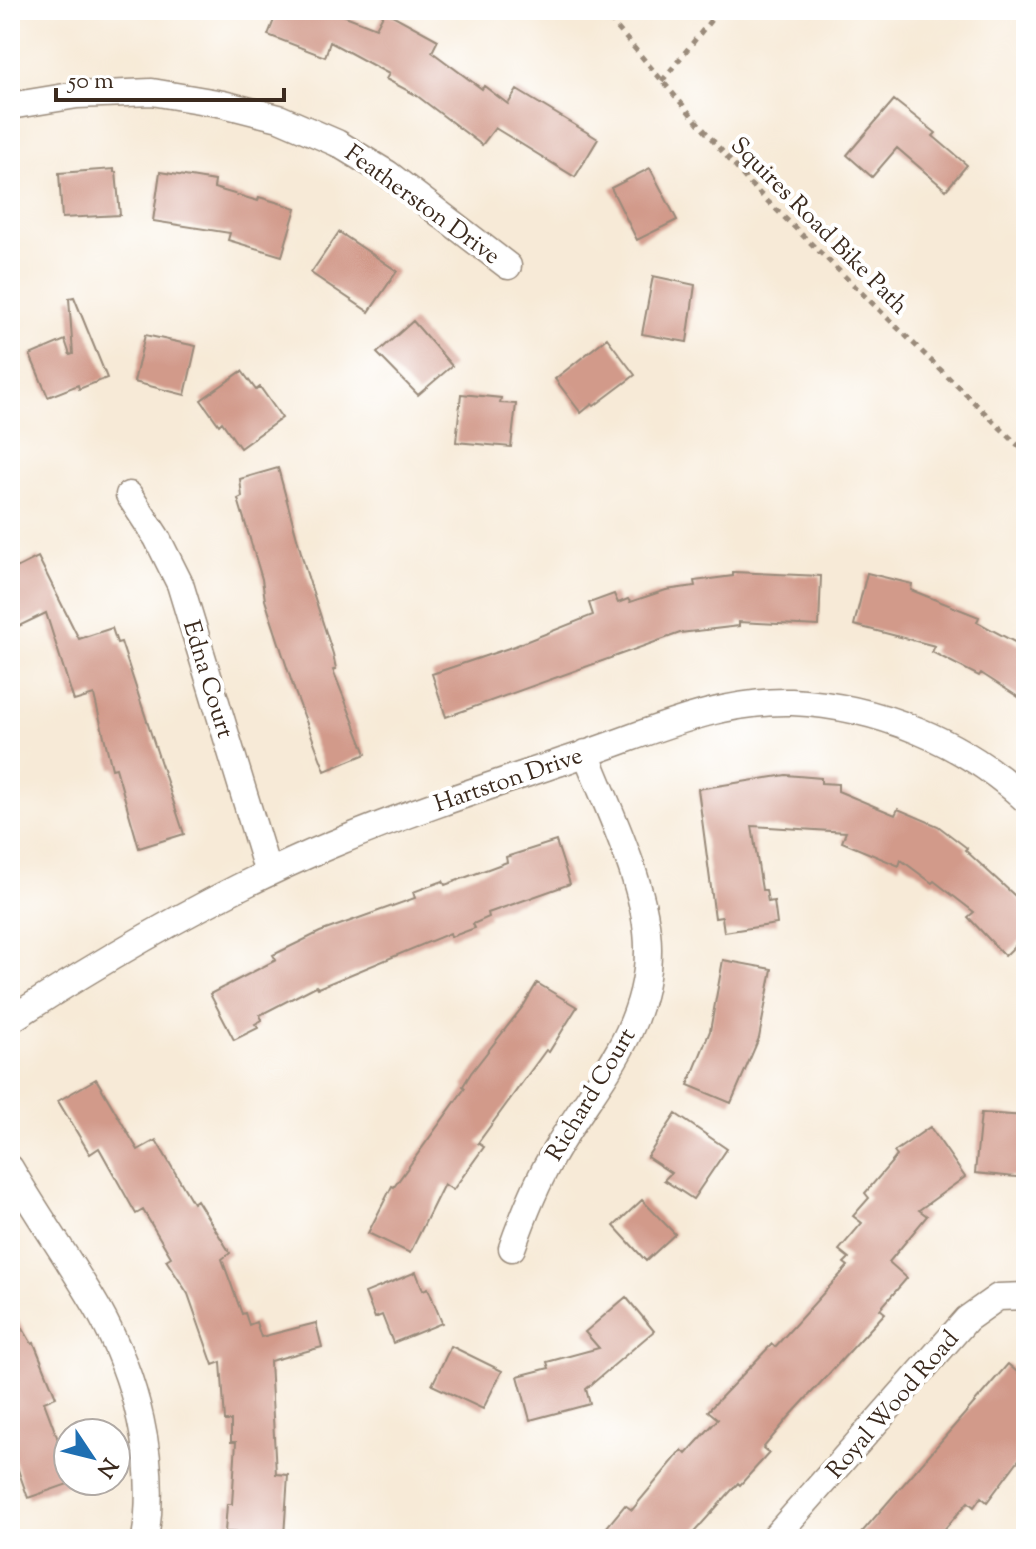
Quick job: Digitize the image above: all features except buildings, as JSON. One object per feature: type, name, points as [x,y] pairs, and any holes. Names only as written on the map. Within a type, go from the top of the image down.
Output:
[{"type":"street","name":"Featherston Drive","points":[[10,106],[77,95],[152,92],[279,118],[337,143],[388,174],[508,266]]},
{"type":"street","name":"Edna Court","points":[[129,495],[157,538],[180,584],[268,873]]},
{"type":"street","name":"Hartston Drive","points":[[10,1020],[139,942],[268,873],[419,809],[691,715],[745,704],[789,702],[831,705],[870,714],[920,730],[967,756],[1014,788],[1026,800]]},
{"type":"street","name":"Richard Court","points":[[512,1248],[528,1204],[551,1158],[616,1060],[634,1026],[645,988],[648,950],[642,903],[586,753]]},
{"type":"street","points":[[10,1168],[99,1311],[133,1389],[146,1447],[149,1513],[145,1539]]},
{"type":"street","name":"Royal Wood Road","points":[[773,1539],[967,1319],[998,1297],[1026,1296]]},
{"type":"path","name":"Squires Road Bike Path","points":[[602,10],[750,184],[1026,453]]},
{"type":"path","points":[[662,81],[719,10]]}]
